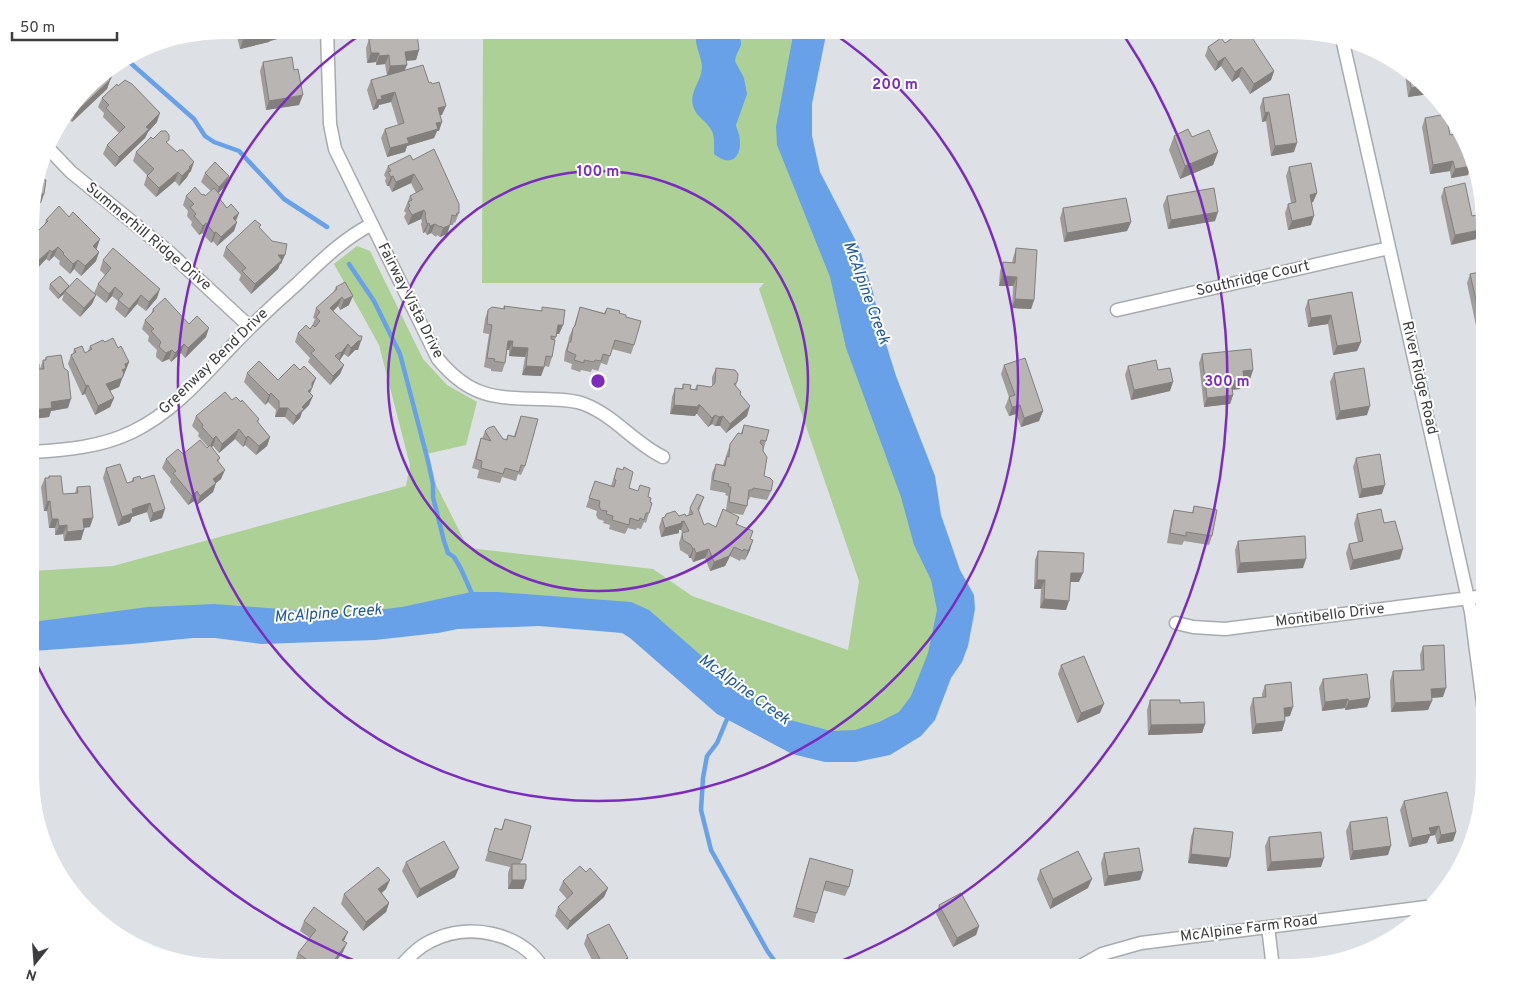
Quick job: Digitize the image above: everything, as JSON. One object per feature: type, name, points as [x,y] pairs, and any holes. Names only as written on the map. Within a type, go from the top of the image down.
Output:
[{"type":"street","name":"Fairway Vista Drive","points":[[327,39],[331,137],[438,359],[449,373],[472,389],[497,397],[561,400],[582,403],[612,418],[638,442],[663,457]]},
{"type":"street","name":"River Ridge Road","points":[[1344,46],[1469,599],[1476,652]]},
{"type":"street","name":"Summerhill Ridge Drive","points":[[53,153],[71,172],[169,252],[250,327]]},
{"type":"street","name":"Greenway Bend Drive","points":[[39,451],[88,446],[130,433],[151,422],[176,402],[250,327],[340,244],[372,224]]},
{"type":"street","name":"Southridge Court","points":[[1116,310],[1389,248]]},
{"type":"street","name":"Montibello Drive","points":[[1176,623],[1193,627],[1225,628],[1476,598]]},
{"type":"street","name":"McAlpine Farm Road","points":[[1093,959],[1127,946],[1419,908]]},
{"type":"street","points":[[1268,927],[1272,959]]},
{"type":"street","points":[[407,959],[415,950],[432,940],[472,931],[485,932],[515,942],[535,959]]},
{"type":"green space","points":[[483,39],[812,39],[795,98],[959,602],[931,682],[880,733],[779,738],[611,605],[39,644],[39,571],[113,566],[406,486],[410,465],[379,345],[334,264],[357,246],[370,251],[423,359],[447,385],[477,402],[466,445],[426,454],[432,477],[468,548],[653,569],[692,596],[848,650],[859,581],[759,289],[764,283],[482,283]]},
{"type":"water","points":[[696,39],[741,39],[741,45],[735,61],[744,78],[747,94],[736,125],[740,147],[733,159],[725,160],[714,154],[712,131],[693,106],[693,96],[702,68]]},
{"type":"water","name":"McAlpine Creek","points":[[792,39],[825,39],[812,104],[812,136],[820,172],[859,247],[896,376],[935,476],[941,515],[960,570],[974,595],[975,609],[968,646],[962,662],[951,678],[935,720],[921,736],[890,755],[856,762],[825,762],[792,754],[717,714],[622,633],[539,626],[458,629],[375,640],[261,644],[215,638],[193,638],[39,651],[39,621],[148,607],[214,604],[345,614],[402,607],[471,592],[498,592],[631,602],[649,610],[744,693],[790,720],[831,731],[855,730],[879,722],[899,712],[911,696],[928,653],[937,610],[931,580],[914,545],[901,497],[846,348],[830,277],[777,145],[776,127]]},
{"type":"building","points":[[369,39],[418,39],[419,50],[405,52],[407,65],[390,66],[389,55],[379,56],[379,53],[371,53]]},
{"type":"building","points":[[1220,39],[1225,43],[1231,39],[1253,39],[1274,71],[1254,84],[1242,67],[1235,72],[1225,57],[1218,62],[1208,47]]},
{"type":"building","points":[[292,57],[294,70],[298,69],[303,95],[269,101],[263,62]]},
{"type":"building","points":[[423,65],[429,83],[439,82],[446,106],[438,108],[442,122],[436,123],[438,129],[407,138],[409,143],[390,148],[385,129],[404,123],[395,92],[381,96],[382,99],[377,100],[371,80]]},
{"type":"building","points":[[109,78],[110,80],[77,111],[101,84]]},
{"type":"building","points":[[125,80],[132,84],[160,113],[146,127],[149,129],[119,157],[107,145],[125,127],[106,108],[109,105],[102,98],[117,84],[118,86]]},
{"type":"building","points":[[1410,81],[1417,87],[1411,88]]},
{"type":"building","points":[[1289,94],[1297,143],[1275,146],[1269,112],[1265,113],[1263,98]]},
{"type":"building","points":[[1441,115],[1448,126],[1450,135],[1454,134],[1467,167],[1455,169],[1453,161],[1433,165],[1425,118]]},
{"type":"building","points":[[1188,129],[1192,137],[1209,130],[1218,152],[1185,166],[1174,136]]},
{"type":"building","points":[[161,131],[166,131],[169,135],[169,140],[166,142],[177,152],[183,150],[194,162],[182,176],[178,172],[159,188],[147,176],[154,169],[136,152],[151,137],[153,139]]},
{"type":"building","points":[[434,149],[459,204],[459,213],[456,216],[452,215],[450,225],[443,228],[435,224],[430,226],[429,223],[427,224],[424,210],[412,215],[408,208],[410,206],[408,202],[412,200],[410,196],[423,189],[414,174],[396,182],[388,172],[391,171],[388,166],[410,155],[413,160]]},
{"type":"building","points":[[215,162],[229,176],[219,187],[205,173]]},
{"type":"building","points":[[1311,163],[1317,193],[1310,195],[1314,216],[1292,221],[1288,204],[1296,202],[1289,167]]},
{"type":"building","points":[[44,180],[46,180],[44,194],[41,194]]},
{"type":"building","points":[[1465,183],[1472,216],[1476,215],[1476,231],[1455,235],[1444,188]]},
{"type":"building","points":[[195,187],[205,196],[214,188],[221,196],[219,198],[227,208],[231,204],[239,213],[233,218],[237,222],[221,237],[216,232],[214,233],[206,223],[203,226],[194,216],[196,214],[190,207],[194,204],[186,196]]},
{"type":"building","points":[[1214,188],[1218,212],[1171,220],[1167,196]]},
{"type":"building","points":[[1126,198],[1131,222],[1067,233],[1063,208]]},
{"type":"building","points":[[59,206],[69,217],[73,212],[100,239],[93,246],[99,252],[85,266],[78,260],[73,264],[58,247],[52,252],[50,250],[39,260],[39,230],[48,221],[46,220]]},
{"type":"building","points":[[255,220],[261,225],[259,227],[272,241],[287,244],[285,255],[278,255],[282,260],[255,284],[242,271],[246,268],[226,247]]},
{"type":"building","points":[[113,248],[160,289],[149,302],[141,295],[129,309],[118,300],[123,294],[115,287],[109,294],[98,284],[111,268],[103,260]]},
{"type":"building","points":[[1016,248],[1037,250],[1034,300],[1015,299],[1017,277],[1002,276],[1003,262],[1015,263]]},
{"type":"building","points":[[1476,273],[1476,300],[1470,274]]},
{"type":"building","points":[[60,276],[69,286],[60,295],[50,284]]},
{"type":"building","points":[[77,278],[96,295],[84,308],[65,291]]},
{"type":"building","points":[[345,282],[353,296],[344,300],[342,297],[330,308],[359,336],[362,336],[361,341],[358,341],[351,348],[348,344],[341,353],[335,356],[344,365],[333,376],[311,353],[315,350],[298,333],[306,325],[310,329],[313,325],[315,327],[320,321],[316,317],[320,312],[316,308],[337,289],[336,287]]},
{"type":"building","points":[[1352,292],[1361,342],[1337,346],[1331,315],[1311,318],[1308,300]]},
{"type":"building","points":[[165,298],[189,324],[197,316],[209,328],[188,348],[184,344],[175,353],[172,350],[166,353],[160,348],[161,342],[151,331],[154,329],[145,320]]},
{"type":"building","points":[[504,306],[542,311],[542,307],[565,310],[563,325],[558,325],[556,337],[551,336],[551,339],[555,340],[552,357],[546,356],[544,367],[526,366],[528,348],[512,347],[513,341],[508,341],[505,363],[487,358],[492,325],[487,324],[488,310],[492,307],[505,309]]},
{"type":"building","points":[[580,307],[605,314],[607,308],[620,311],[619,313],[626,315],[626,317],[641,321],[634,345],[615,340],[610,356],[603,354],[601,361],[584,360],[584,363],[574,360],[576,355],[567,351]]},
{"type":"building","points":[[113,338],[118,348],[121,346],[129,362],[125,364],[126,368],[122,370],[124,373],[122,378],[106,384],[114,398],[98,406],[71,355],[76,352],[74,349],[82,346],[85,353],[92,349],[90,346]]},
{"type":"building","points":[[1251,349],[1253,370],[1243,371],[1244,380],[1231,381],[1233,395],[1207,398],[1202,354]]},
{"type":"building","points":[[61,355],[64,368],[68,371],[71,399],[51,402],[52,408],[39,409],[39,369],[44,369],[43,360],[46,360],[46,357]]},
{"type":"building","points":[[1025,358],[1043,411],[1024,418],[1020,405],[1012,407],[1009,397],[1015,395],[1004,365]]},
{"type":"building","points":[[1156,360],[1158,370],[1170,368],[1173,382],[1134,390],[1128,366]]},
{"type":"building","points":[[259,361],[278,380],[294,364],[300,370],[304,366],[316,378],[312,383],[312,388],[308,391],[313,396],[302,407],[304,409],[296,416],[288,408],[279,408],[279,401],[271,393],[269,395],[247,373]]},
{"type":"building","points":[[716,368],[735,370],[738,374],[737,382],[734,384],[750,406],[730,424],[723,416],[715,415],[712,418],[700,405],[698,407],[674,405],[675,388],[683,389],[683,384],[691,385],[690,389],[697,390],[697,385],[711,387],[715,383]]},
{"type":"building","points":[[1364,368],[1370,406],[1340,411],[1334,373]]},
{"type":"building","points":[[225,392],[232,400],[236,397],[241,402],[242,400],[259,419],[257,421],[270,437],[259,446],[248,436],[246,438],[239,429],[222,444],[216,436],[213,439],[202,427],[203,425],[196,416]]},
{"type":"building","points":[[521,416],[538,419],[525,466],[521,465],[519,472],[505,468],[503,474],[481,468],[482,461],[476,459],[481,438],[491,441],[485,431],[494,426],[503,439],[507,440],[508,435],[515,437]]},
{"type":"building","points":[[744,425],[769,430],[766,441],[761,440],[760,443],[767,457],[764,476],[773,481],[771,491],[753,488],[753,490],[749,490],[747,506],[729,502],[731,487],[728,486],[729,484],[713,480],[716,464],[725,466],[727,456],[729,457],[730,444],[738,433],[742,434]]},
{"type":"building","points":[[200,440],[207,448],[210,445],[220,458],[217,460],[225,470],[213,479],[216,483],[200,496],[197,491],[192,496],[173,473],[176,471],[166,459],[178,449],[183,454]]},
{"type":"building","points":[[1380,454],[1385,485],[1362,489],[1356,458]]},
{"type":"building","points":[[120,464],[127,483],[134,481],[133,478],[140,476],[141,479],[154,475],[165,509],[153,513],[150,503],[132,509],[133,513],[122,517],[106,468]]},
{"type":"building","points":[[624,467],[633,472],[629,488],[638,491],[640,485],[650,488],[648,497],[651,498],[650,502],[652,503],[649,513],[646,513],[644,520],[640,518],[639,521],[630,518],[629,525],[612,520],[613,516],[606,514],[607,511],[601,510],[599,506],[600,501],[589,498],[595,481],[614,487],[617,468],[623,470]]},
{"type":"building","points":[[49,476],[61,476],[63,494],[78,493],[77,487],[90,486],[93,518],[83,519],[84,530],[67,532],[67,525],[59,526],[58,519],[52,519],[50,501],[47,502],[45,478],[49,478]]},
{"type":"building","points":[[697,494],[704,497],[698,509],[704,525],[708,523],[716,527],[723,509],[739,517],[736,524],[753,531],[750,539],[753,540],[748,551],[734,547],[729,556],[714,562],[709,549],[696,553],[691,545],[683,540],[682,533],[689,531],[684,521],[665,528],[662,518],[666,514],[675,511],[679,516],[693,514],[690,508]]},
{"type":"building","points":[[1194,506],[1217,510],[1212,536],[1186,532],[1186,536],[1170,533],[1174,510],[1193,513]]},
{"type":"building","points":[[1381,509],[1384,523],[1395,521],[1403,549],[1353,560],[1349,544],[1363,541],[1357,514]]},
{"type":"building","points":[[1305,536],[1306,559],[1240,563],[1238,541]]},
{"type":"building","points":[[1038,551],[1084,553],[1083,573],[1071,573],[1069,601],[1044,599],[1045,580],[1037,580]]},
{"type":"building","points":[[1444,645],[1446,688],[1431,689],[1432,701],[1395,703],[1393,671],[1424,670],[1423,646]]},
{"type":"building","points":[[1084,656],[1104,704],[1081,713],[1061,665]]},
{"type":"building","points":[[1367,674],[1370,698],[1325,702],[1323,679]]},
{"type":"building","points":[[1291,682],[1293,707],[1284,708],[1285,721],[1256,724],[1253,698],[1266,697],[1265,685]]},
{"type":"building","points":[[1150,700],[1180,700],[1180,703],[1204,702],[1205,724],[1151,725]]},
{"type":"building","points":[[1447,792],[1456,832],[1441,835],[1439,826],[1429,828],[1431,834],[1412,838],[1404,801]]},
{"type":"building","points":[[1387,817],[1391,846],[1353,851],[1350,822]]},
{"type":"building","points":[[505,819],[531,826],[522,860],[488,851],[495,828],[502,830]]},
{"type":"building","points":[[1194,828],[1233,832],[1230,858],[1191,854]]},
{"type":"building","points":[[1321,832],[1324,858],[1271,862],[1269,837]]},
{"type":"building","points":[[444,841],[459,868],[420,889],[406,862]]},
{"type":"building","points":[[1139,848],[1143,871],[1108,876],[1104,853]]},
{"type":"building","points":[[1078,851],[1092,879],[1053,899],[1040,870]]},
{"type":"building","points":[[810,858],[853,870],[849,887],[826,881],[817,913],[796,908]]},
{"type":"building","points":[[512,864],[526,864],[526,880],[512,880]]},
{"type":"building","points":[[580,866],[586,872],[590,868],[608,888],[570,921],[558,907],[573,893],[563,881]]},
{"type":"building","points":[[378,867],[390,880],[378,889],[389,903],[366,922],[344,894]]},
{"type":"building","points":[[961,893],[979,926],[957,938],[939,905]]},
{"type":"building","points":[[314,907],[348,932],[342,940],[347,943],[335,959],[306,959],[298,953],[316,930],[304,921]]},
{"type":"building","points":[[609,924],[628,958],[600,959],[587,935]]},
{"type":"waterway","points":[[131,63],[194,119],[205,136],[214,142],[239,151],[284,199],[327,227]]},
{"type":"waterway","points":[[349,264],[374,301],[400,354],[428,461],[433,484],[433,497],[444,541],[448,553],[454,557],[461,569],[473,596]]},
{"type":"waterway","points":[[731,716],[727,719],[717,743],[707,756],[703,778],[701,810],[711,850],[773,959]]}]
